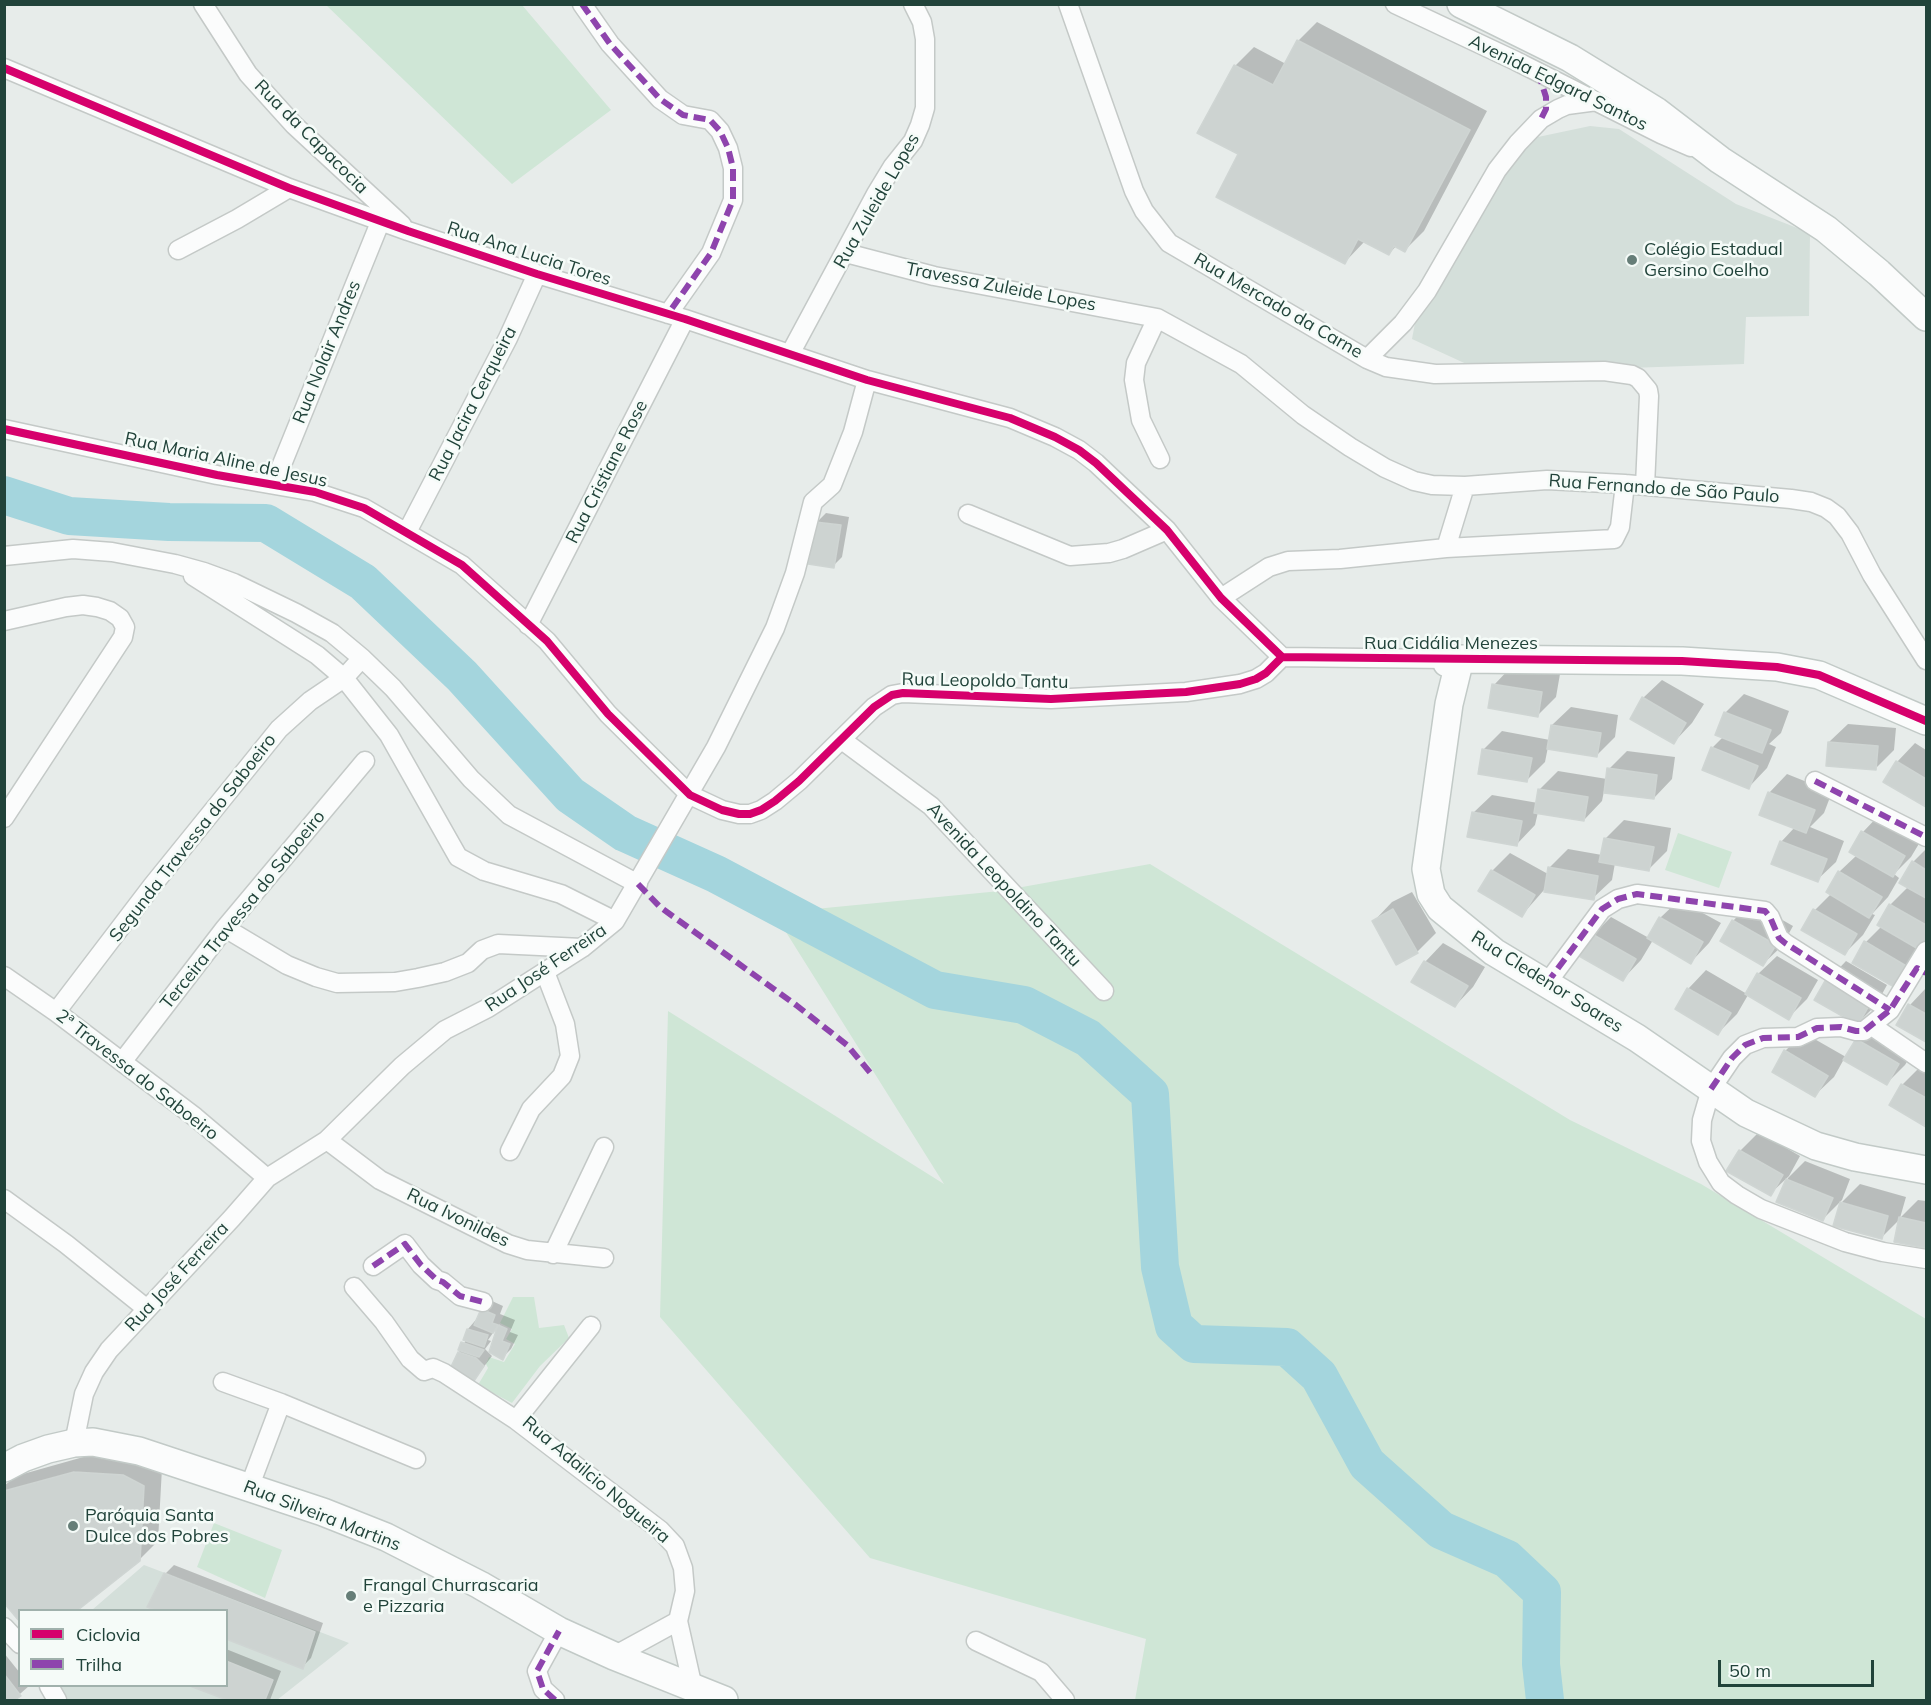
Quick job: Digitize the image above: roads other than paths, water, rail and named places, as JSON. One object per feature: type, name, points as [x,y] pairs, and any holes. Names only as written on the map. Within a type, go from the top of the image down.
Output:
[{"type":"main road","name":"Avenida Edgard Santos","points":[[1461,4],[1570,57],[1656,111],[1720,160],[1826,229],[1879,273],[1926,317]]},
{"type":"main road","name":"Rua Cledenor Soares","points":[[1453,659],[1426,869],[1431,894],[1440,908],[1494,952],[1637,1038],[1746,1113],[1816,1146],[1855,1157],[1926,1170]]},
{"type":"main road","name":"Rua Cidália Menezes","points":[[1453,659],[1682,661],[1777,667],[1819,675],[1926,721]]},
{"type":"main road","name":"Rua Silveira Martins","points":[[4,1468],[48,1449],[74,1443],[93,1442],[139,1451],[323,1512],[386,1537],[480,1585],[560,1631],[724,1701]]},
{"type":"street","name":"Rua da Capacocia","points":[[204,4],[248,74],[294,125],[408,231]]},
{"type":"street","name":"Rua Cristiane Rose","points":[[528,625],[677,316],[711,253],[733,200],[733,168],[728,148],[720,131],[710,120],[683,115],[660,99],[610,44],[582,4]]},
{"type":"street","name":"Rua Zuleide Lopes","points":[[790,354],[876,194],[893,166],[913,141],[920,125],[925,108],[926,39],[922,22],[913,4]]},
{"type":"street","name":"Rua Mercado da Carne","points":[[1068,4],[1134,190],[1155,227],[1169,243],[1185,253],[1368,358],[1403,323],[1427,291],[1497,170],[1518,143],[1541,119],[1558,109],[1567,105],[1597,101]]},
{"type":"street","name":"Avenida Edgard Santos","points":[[1395,4],[1661,134],[1720,160]]},
{"type":"street","name":"Rua Ana Lucia Tores","points":[[4,68],[289,188],[408,231],[537,274],[677,316],[867,380],[1010,418],[1055,437],[1096,463],[1167,530]]},
{"type":"street","points":[[178,250],[289,188]]},
{"type":"street","name":"Rua Nolair Andres","points":[[274,484],[381,220]]},
{"type":"street","name":"Travessa Zuleide Lopes","points":[[846,253],[934,276],[1157,318]]},
{"type":"street","name":"Rua Jacira Cerqueira","points":[[407,532],[508,338],[537,274]]},
{"type":"street","points":[[1157,318],[1136,363],[1134,380],[1141,420],[1160,459]]},
{"type":"street","name":"Rua Fernando de São Paulo","points":[[1157,318],[1241,364],[1303,415],[1350,447],[1414,482],[1465,486],[1547,480],[1625,484],[1791,499],[1811,502],[1826,508],[1837,516],[1850,533],[1872,575],[1926,660]]},
{"type":"street","points":[[1368,358],[1386,367],[1435,374],[1604,371],[1632,375],[1638,378],[1648,390],[1649,396],[1645,486]]},
{"type":"street","name":"Rua José Ferreira","points":[[74,1443],[84,1394],[94,1372],[109,1350],[267,1178],[327,1140],[402,1066],[445,1030],[488,1008],[545,972],[582,948],[615,921],[690,795],[746,690],[775,628],[795,573],[813,502],[832,485],[853,432],[867,380]]},
{"type":"street","name":"Rua Maria Aline de Jesus","points":[[4,429],[217,475],[315,492],[364,508],[462,565],[547,641],[608,714],[690,795]]},
{"type":"street","points":[[1221,598],[1269,567],[1288,561],[1614,539],[1620,527],[1625,484]]},
{"type":"street","points":[[1446,549],[1465,486]]},
{"type":"street","points":[[968,514],[1070,556],[1108,554],[1167,530],[1221,598],[1282,657]]},
{"type":"street","points":[[4,556],[73,549],[112,552],[175,564],[234,583],[296,613],[332,633],[362,658],[393,688],[471,779],[509,815],[638,884]]},
{"type":"street","points":[[175,564],[317,655],[344,678],[389,735],[458,857],[484,871],[561,894],[615,921]]},
{"type":"street","points":[[4,621],[83,605],[97,606],[110,611],[120,618],[125,627],[123,637],[4,818]]},
{"type":"street","name":"Rua Leopoldo Tantu","points":[[690,795],[722,810],[739,814],[750,814],[761,810],[775,801],[884,699],[903,693],[1051,699],[1186,692],[1240,684],[1256,679],[1266,673],[1282,657]]},
{"type":"street","name":"Rua Cidália Menezes","points":[[1282,657],[1453,659]]},
{"type":"street","name":"Segunda Travessa do Saboeiro","points":[[56,1012],[258,753],[293,715],[310,700],[344,678],[362,658]]},
{"type":"street","name":"Avenida Leopoldino Tantu","points":[[842,740],[931,806],[1104,992]]},
{"type":"street","name":"Terceira Travessa do Saboeiro","points":[[122,1062],[225,928],[365,760]]},
{"type":"street","points":[[1815,781],[1926,837]]},
{"type":"street","points":[[1546,984],[1602,909],[1618,899],[1637,894],[1765,911],[1779,938],[1785,943],[1890,1010]]},
{"type":"street","points":[[225,928],[287,965],[337,983],[395,982],[445,972],[468,963],[482,950],[498,944],[582,948]]},
{"type":"street","points":[[1926,951],[1922,971],[1890,1010],[1864,1031],[1841,1027],[1817,1028],[1798,1037],[1763,1038],[1745,1046],[1732,1058],[1711,1089],[1702,1120],[1701,1141],[1708,1162],[1721,1182],[1737,1195],[1761,1209],[1845,1242],[1883,1252],[1926,1259]]},
{"type":"street","points":[[510,1151],[531,1109],[562,1076],[570,1056],[565,1024],[545,972]]},
{"type":"street","name":"2ª Travessa do Saboeiro","points":[[4,976],[56,1012],[195,1117],[267,1178]]},
{"type":"street","points":[[1872,1026],[1926,1063]]},
{"type":"street","name":"Rua Ivonildes","points":[[327,1140],[380,1180],[508,1244],[527,1250],[554,1254],[604,1258]]},
{"type":"street","points":[[554,1254],[604,1148]]},
{"type":"street","points":[[4,1199],[66,1244],[147,1309]]},
{"type":"street","points":[[373,1266],[405,1244],[421,1265],[437,1280],[460,1296],[483,1302]]},
{"type":"street","points":[[354,1287],[384,1322],[410,1359],[424,1371],[433,1368],[444,1373],[516,1420]]},
{"type":"street","name":"Rua Adailcio Nogueira","points":[[591,1326],[516,1420],[660,1530],[675,1546],[683,1568],[685,1591],[678,1621],[693,1688]]},
{"type":"street","points":[[223,1382],[281,1403],[416,1459]]},
{"type":"street","points":[[249,1488],[281,1403]]},
{"type":"street","points":[[614,1656],[678,1621]]},
{"type":"street","points":[[4,1627],[18,1642]]},
{"type":"street","points":[[555,1701],[543,1689],[537,1671],[560,1631]]},
{"type":"street","points":[[976,1641],[1041,1672],[1065,1701]]},
{"type":"street","points":[[50,1687],[57,1701]]},
{"type":"waterway","points":[[4,495],[69,516],[169,522],[266,523],[363,582],[462,676],[570,795],[625,833],[716,874],[935,990],[1024,1005],[1088,1038],[1150,1094],[1160,1267],[1174,1326],[1194,1344],[1287,1347],[1319,1376],[1367,1464],[1441,1530],[1507,1559],[1542,1592],[1541,1664],[1545,1700]]},
{"type":"place","name":"Colégio Estadual Gersino Coelho","points":[[1632,260]]},
{"type":"place","name":"Paróquia Santa Dulce dos Pobres","points":[[73,1526]]},
{"type":"place","name":"Frangal Churrascaria e Pizzaria","points":[[351,1596]]}]
